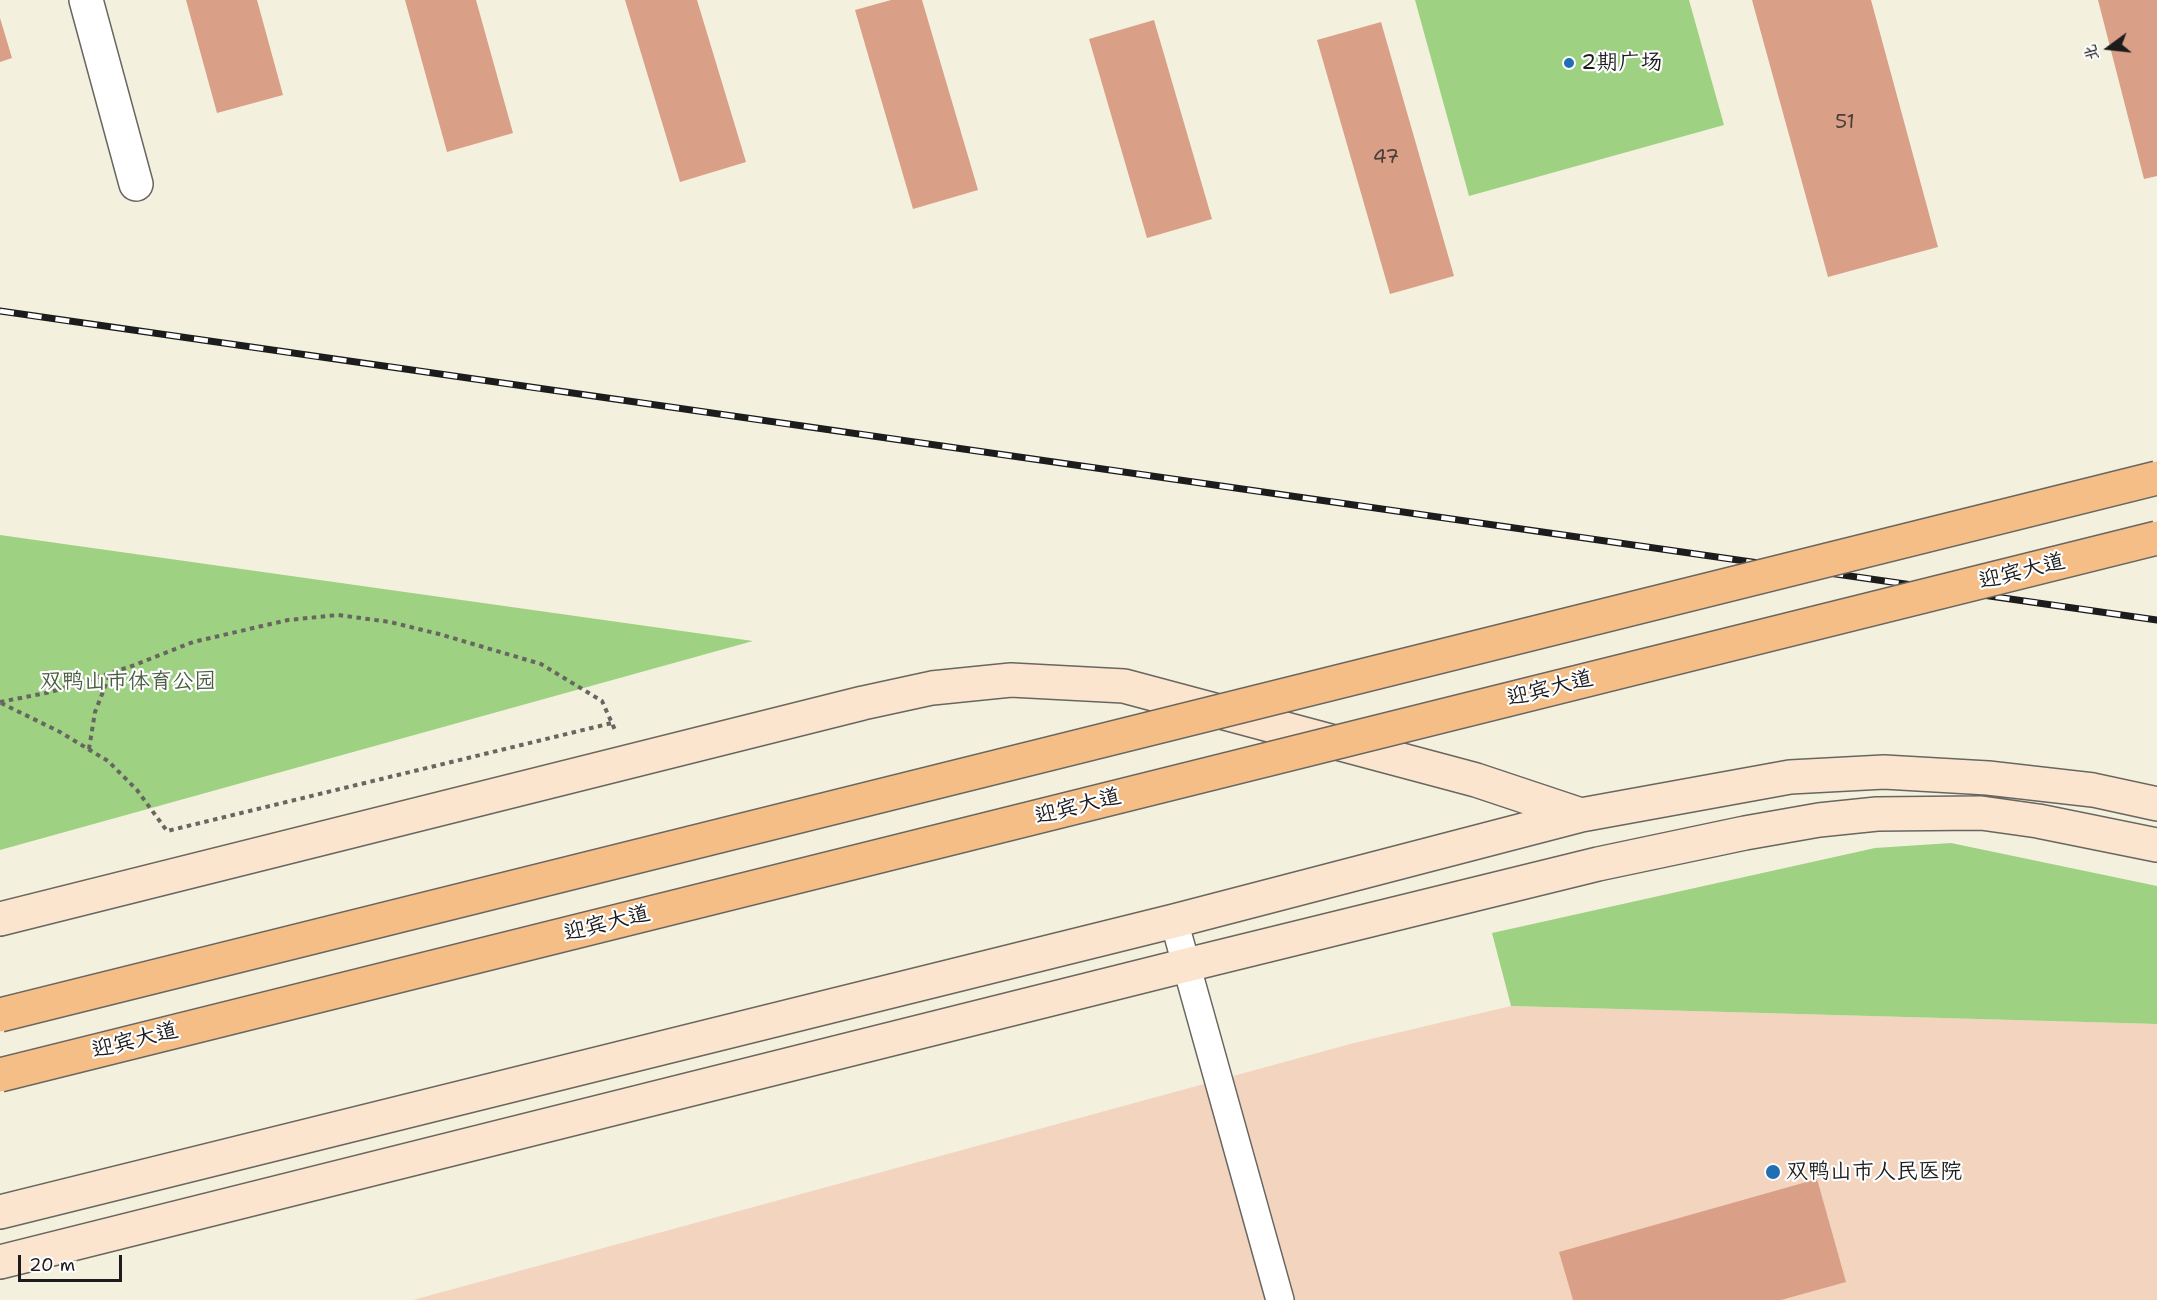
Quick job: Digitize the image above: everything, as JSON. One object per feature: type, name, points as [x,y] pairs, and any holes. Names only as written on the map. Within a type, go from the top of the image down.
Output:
[{"type":"main road","points":[[0,1015],[2157,478]]},
{"type":"main road","name":"迎宾大道","points":[[0,1075],[2157,538]]},
{"type":"main road","points":[[0,919],[863,703],[932,688],[1011,680],[1124,686],[1476,780],[1581,815]]},
{"type":"main road","points":[[0,1212],[1174,921],[1581,815],[1791,777],[1884,772],[1988,778],[2093,790],[2157,804]]},
{"type":"main road","points":[[0,1262],[1187,965],[1598,864],[1745,833],[1819,820],[1897,814],[1981,813],[2038,821],[2157,844]]},
{"type":"street","points":[[86,0],[136,184]]},
{"type":"street","points":[[1174,921],[1280,1300]]},
{"type":"path","points":[[0,702],[51,692],[110,674],[193,642],[288,620],[338,615],[390,622],[541,664],[602,701],[630,761]]},
{"type":"path","points":[[89,749],[95,712],[110,674]]},
{"type":"path","points":[[0,702],[60,732],[108,761],[137,790],[167,831],[612,723]]},
{"type":"shaded area","name":"双鸭山市人民医院","points":[[1511,1006],[2157,1024],[2157,1300],[413,1300],[1354,1043]]},
{"type":"green space","name":"2期广场","points":[[1415,0],[1689,0],[1724,125],[1469,196]]},
{"type":"green space","name":"双鸭山市体育公园","points":[[0,535],[753,641],[0,850]]},
{"type":"green space","points":[[1951,843],[2157,886],[2157,1024],[1511,1006],[1492,933],[1875,848]]},
{"type":"building","points":[[186,0],[257,0],[283,95],[217,113]]},
{"type":"building","points":[[405,0],[476,0],[513,133],[447,152]]},
{"type":"building","points":[[625,0],[697,0],[746,162],[680,182]]},
{"type":"building","points":[[891,0],[922,0],[978,190],[913,209],[855,10]]},
{"type":"building","points":[[1752,0],[1871,0],[1938,247],[1828,277]]},
{"type":"building","points":[[2098,0],[2157,0],[2157,176],[2144,179]]},
{"type":"building","points":[[0,18],[12,58],[0,62]]},
{"type":"building","points":[[1154,20],[1212,219],[1147,238],[1089,39]]},
{"type":"building","points":[[1381,22],[1454,276],[1390,294],[1317,40]]},
{"type":"building","points":[[1817,1179],[1846,1282],[1781,1300],[1573,1300],[1559,1252]]},
{"type":"railway","points":[[0,311],[2157,620]]},
{"type":"place","name":"2期广场","points":[[1569,63]]},
{"type":"place","name":"双鸭山市人民医院","points":[[1773,1172]]}]
